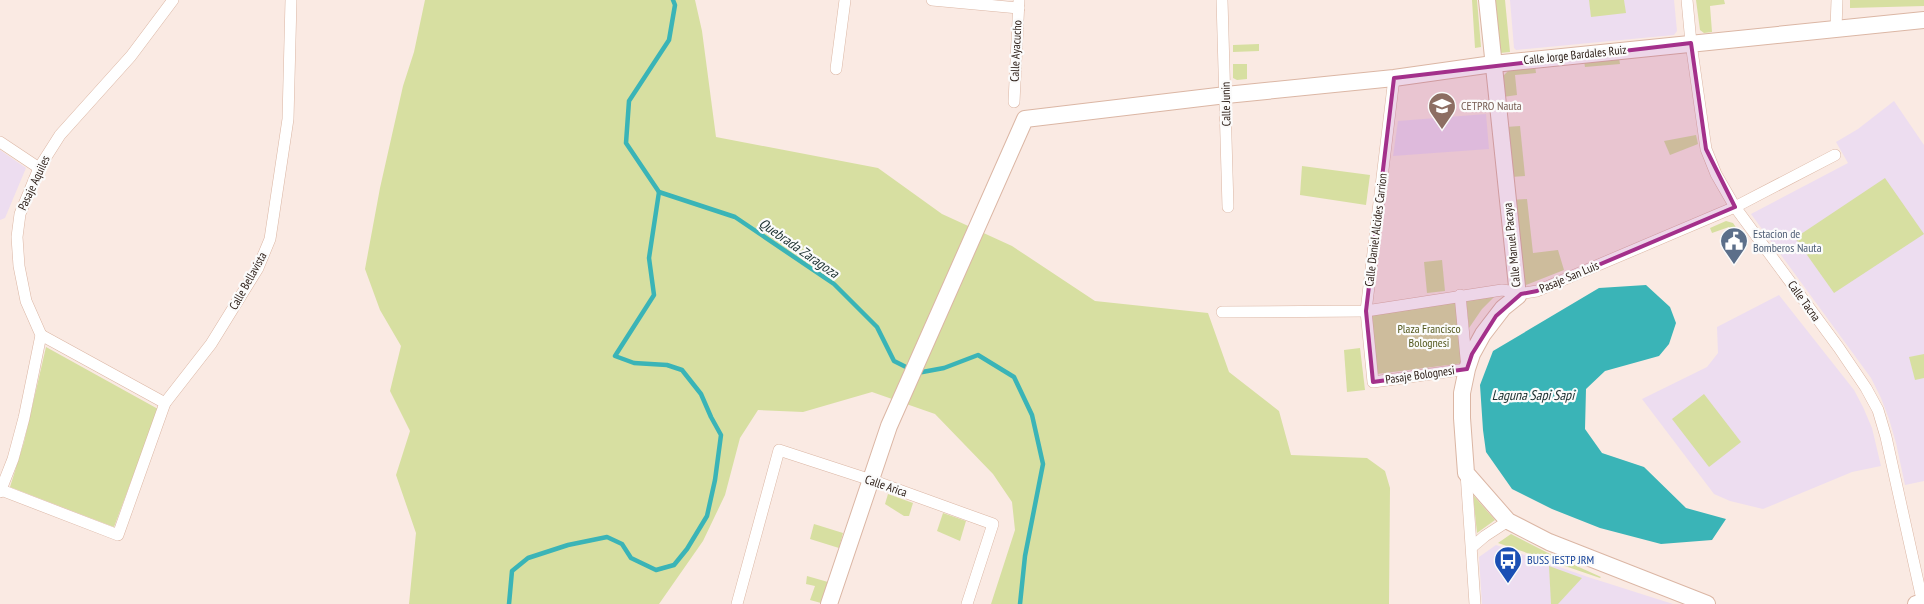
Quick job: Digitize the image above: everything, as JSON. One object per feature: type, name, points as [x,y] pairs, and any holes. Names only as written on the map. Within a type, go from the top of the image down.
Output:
[{"type":"street","name":"Pasaje Aquiles","points":[[41,335],[26,301],[19,266],[17,237],[20,214],[39,168],[60,135],[131,56],[172,0]]},
{"type":"street","name":"Calle Bellavista","points":[[1,491],[118,535],[165,403],[211,344],[258,268],[270,239],[288,119],[291,0]]},
{"type":"street","points":[[836,69],[845,0]]},
{"type":"street","points":[[932,0],[1019,4]]},
{"type":"street","name":"Calle Junin","points":[[1222,0],[1228,207]]},
{"type":"street","name":"Calle Manuel Pacaya","points":[[1466,473],[1462,406],[1467,369],[1482,334],[1503,308],[1518,296],[1486,0]]},
{"type":"street","name":"Calle Tacna","points":[[1686,0],[1706,148],[1716,174],[1734,207],[1843,354],[1878,410],[1886,437],[1921,603]]},
{"type":"street","points":[[1836,29],[1837,0]]},
{"type":"street","name":"Calle Ayacucho","points":[[1014,102],[1019,4]]},
{"type":"street","name":"Calle Jorge Bardales Ruiz","points":[[870,480],[889,426],[1026,119],[1226,95],[1394,78],[1492,64],[1924,20]]},
{"type":"street","name":"Calle Daniel Alcides Carrion","points":[[1374,382],[1366,311],[1394,78]]},
{"type":"street","points":[[0,142],[39,168]]},
{"type":"street","name":"Pasaje San Luis","points":[[1222,312],[1366,311],[1502,290],[1517,293],[1538,291],[1734,207],[1835,155]]},
{"type":"street","points":[[1460,295],[1467,369]]},
{"type":"street","points":[[1,491],[13,459],[24,418],[41,335],[165,403]]},
{"type":"street","name":"Pasaje Bolognesi","points":[[1374,382],[1467,369]]},
{"type":"street","name":"Calle Arica","points":[[737,604],[779,450],[993,524],[967,604]]},
{"type":"street","points":[[1466,473],[1508,521],[1549,542],[1707,604]]},
{"type":"street","points":[[1466,473],[1475,604]]},
{"type":"street","points":[[830,604],[870,480]]},
{"type":"street","points":[[1472,547],[1508,521]]},
{"type":"highlighted area","points":[[1691,43],[1706,149],[1735,207],[1537,291],[1521,294],[1496,316],[1472,354],[1467,369],[1373,382],[1366,311],[1394,78]]},
{"type":"shaded area","points":[[1510,0],[1674,0],[1677,31],[1674,35],[1516,50],[1514,48]]},
{"type":"shaded area","points":[[1894,101],[1924,145],[1924,481],[1905,485],[1889,419],[1871,378],[1751,214],[1848,163],[1836,142],[1858,129]]},
{"type":"shaded area","name":"CETPRO Nauta","points":[[1486,114],[1489,149],[1393,156],[1398,121]]},
{"type":"shaded area","points":[[0,150],[26,168],[5,218],[0,220]]},
{"type":"shaded area","points":[[1779,295],[1854,390],[1872,428],[1881,466],[1852,472],[1763,509],[1730,501],[1714,494],[1642,399],[1707,367],[1718,353],[1717,327]]},
{"type":"shaded area","points":[[1496,545],[1673,604],[1482,604],[1479,557]]},
{"type":"green space","points":[[425,0],[695,0],[702,31],[716,137],[878,168],[942,214],[1012,246],[1095,301],[1208,313],[1229,372],[1279,411],[1291,455],[1367,458],[1385,471],[1390,488],[1389,604],[991,604],[1015,530],[1012,502],[993,474],[935,414],[872,392],[803,412],[758,410],[740,438],[725,495],[703,541],[659,604],[409,604],[416,533],[396,475],[410,431],[390,391],[401,346],[380,310],[365,269],[380,188]]},
{"type":"green space","points":[[1472,0],[1477,0],[1481,47],[1475,48]]},
{"type":"green space","points":[[1495,0],[1505,0],[1510,52],[1500,53]]},
{"type":"green space","points":[[1589,0],[1624,0],[1626,13],[1591,17]]},
{"type":"green space","points":[[1696,0],[1724,0],[1725,4],[1710,6],[1712,32],[1704,33],[1700,30]]},
{"type":"green space","points":[[1850,0],[1924,0],[1924,6],[1850,8]]},
{"type":"green space","points":[[1259,44],[1259,51],[1233,52],[1233,45]]},
{"type":"green space","points":[[1619,58],[1620,64],[1585,67],[1584,61]]},
{"type":"green space","points":[[1233,64],[1247,64],[1247,79],[1237,80],[1233,78]]},
{"type":"green space","points":[[1535,66],[1536,73],[1515,75],[1517,95],[1503,97],[1503,76],[1509,70]]},
{"type":"green space","points":[[1520,126],[1525,176],[1511,177],[1506,127]]},
{"type":"green space","points":[[1696,135],[1698,144],[1670,155],[1664,141]]},
{"type":"green space","points":[[1302,166],[1370,175],[1366,205],[1300,195]]},
{"type":"green space","points":[[1885,178],[1924,234],[1834,293],[1795,238]]},
{"type":"green space","points":[[1527,199],[1533,253],[1558,250],[1564,270],[1526,285],[1519,281],[1510,200]]},
{"type":"green space","points":[[1726,221],[1733,223],[1748,245],[1741,249],[1729,227],[1712,233],[1710,228]]},
{"type":"green space","points":[[1442,260],[1445,291],[1427,293],[1424,262]]},
{"type":"green space","points":[[1495,296],[1482,309],[1469,328],[1466,299]]},
{"type":"green space","name":"Plaza Francisco Bolognesi","points":[[1456,299],[1464,363],[1377,374],[1368,315]]},
{"type":"green space","points":[[46,347],[158,409],[114,527],[10,487],[24,442]]},
{"type":"green space","points":[[1360,348],[1365,390],[1347,392],[1344,350]]},
{"type":"green space","points":[[1924,354],[1924,378],[1915,380],[1909,357]]},
{"type":"green space","points":[[1704,394],[1741,442],[1709,467],[1672,419]]},
{"type":"green space","points":[[888,494],[913,503],[909,516],[904,516],[885,504]]},
{"type":"green space","points":[[1473,495],[1495,520],[1477,533]]},
{"type":"green space","points":[[943,513],[966,521],[960,541],[937,531]]},
{"type":"green space","points":[[814,524],[843,533],[839,548],[810,539]]},
{"type":"green space","points":[[1511,534],[1550,554],[1601,577],[1498,543]]},
{"type":"green space","points":[[1549,566],[1582,578],[1558,604],[1551,604]]},
{"type":"green space","points":[[807,576],[828,582],[821,603],[810,600],[815,586],[806,584]]},
{"type":"water","name":"Laguna Sapi Sapi","points":[[1646,285],[1670,307],[1676,323],[1669,344],[1659,356],[1605,371],[1586,389],[1585,429],[1602,453],[1644,467],[1686,508],[1726,519],[1712,540],[1661,544],[1600,528],[1552,509],[1512,489],[1486,452],[1480,385],[1493,351],[1599,288]]},
{"type":"waterway","name":"Quebrada Zaragoza","points":[[673,0],[675,5],[669,40],[629,101],[626,143],[659,192],[735,217],[834,284],[877,327],[894,361],[910,369]]},
{"type":"waterway","points":[[509,604],[512,571],[528,558],[568,545],[607,537],[622,544],[631,558],[656,570],[674,565],[687,549],[707,516],[715,480],[721,435],[701,394],[682,370],[667,365],[634,363],[615,356],[654,295],[649,258],[659,192]]},
{"type":"waterway","name":"Quebrada Zaragoza","points":[[917,373],[944,368],[978,355],[1014,377],[1032,415],[1043,464],[1025,556],[1020,604]]},
{"type":"place","name":"CETPRO Nauta","points":[[1442,130]]},
{"type":"place","name":"Estacion de Bomberos Nauta","points":[[1734,265]]},
{"type":"place","name":"BUSS IESTP JRM","points":[[1508,584]]}]
